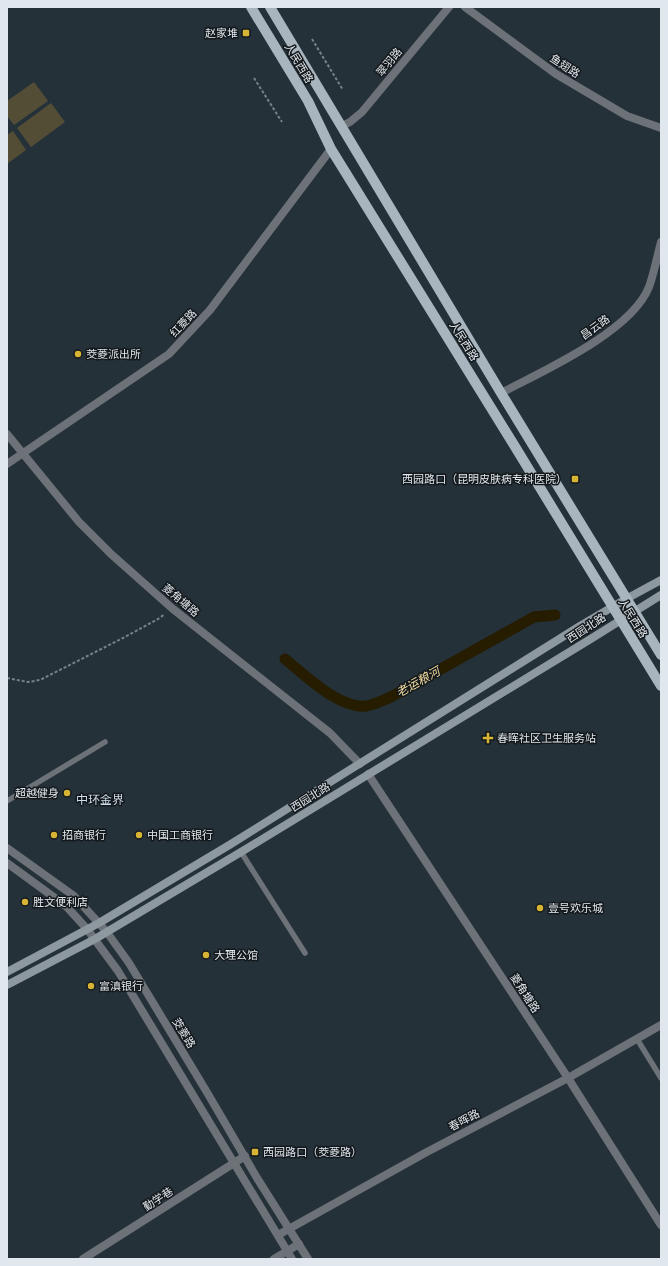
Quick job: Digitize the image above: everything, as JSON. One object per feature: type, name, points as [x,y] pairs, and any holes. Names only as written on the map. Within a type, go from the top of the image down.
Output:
[{"type":"main road","name":"人民西路","points":[[251,7],[308,101],[330,149],[506,432],[661,686]]},
{"type":"main road","name":"人民西路","points":[[270,7],[501,393],[661,655]]},
{"type":"main road","name":"西园北路","points":[[7,972],[99,923],[231,844],[612,607],[661,580]]},
{"type":"main road","name":"西园北路","points":[[7,985],[95,938],[241,852],[661,595]]},
{"type":"street","name":"翠羽路","points":[[342,126],[350,122],[362,112],[449,7]]},
{"type":"street","name":"鱼翅路","points":[[465,7],[556,74],[627,116],[661,128]]},
{"type":"street","name":"红菱路","points":[[7,464],[24,454],[169,354],[210,310],[330,149]]},
{"type":"street","name":"昌云路","points":[[501,393],[588,346],[622,321],[638,305],[649,288],[661,242]]},
{"type":"street","name":"菱角塘路","points":[[7,434],[79,522],[111,554],[172,609],[330,733],[360,764]]},
{"type":"street","name":"菱角塘路","points":[[368,774],[568,1078],[661,1225]]},
{"type":"street","name":"茭菱路","points":[[7,848],[74,896],[106,931],[129,964],[308,1259]]},
{"type":"street","points":[[7,863],[66,906],[95,938],[118,971],[292,1259]]},
{"type":"street","name":"春晖路","points":[[278,1235],[425,1153],[568,1078],[661,1025]]},
{"type":"street","name":"勤学巷","points":[[83,1259],[245,1156]]},
{"type":"street","points":[[274,1259],[299,1244]]},
{"type":"lane","points":[[7,802],[105,742]]},
{"type":"lane","points":[[241,852],[305,953]]},
{"type":"lane","points":[[637,1039],[661,1078]]},
{"type":"path","points":[[312,39],[343,90]]},
{"type":"path","points":[[254,78],[282,122]]},
{"type":"path","points":[[7,678],[28,682],[40,680],[158,619],[172,609]]},
{"type":"shaded area","points":[[34,82],[48,101],[14,125],[7,116],[7,101]]},
{"type":"shaded area","points":[[51,103],[65,122],[31,147],[17,128]]},
{"type":"shaded area","points":[[13,131],[26,150],[7,164],[7,135]]},
{"type":"waterway","name":"老运粮河","points":[[285,659],[312,682],[334,697],[345,702],[366,706],[389,698],[534,617],[555,615]]},
{"type":"place","name":"赵家堆","points":[[246,33]]},
{"type":"place","name":"茭菱派出所","points":[[78,354]]},
{"type":"place","name":"西园路口（昆明皮肤病专科医院）","points":[[575,479]]},
{"type":"place","name":"春晖社区卫生服务站","points":[[488,738]]},
{"type":"place","name":"超越健身","points":[[67,793]]},
{"type":"place","name":"招商银行","points":[[54,835]]},
{"type":"place","name":"中国工商银行","points":[[139,835]]},
{"type":"place","name":"胜文便利店","points":[[25,902]]},
{"type":"place","name":"壹号欢乐城","points":[[540,908]]},
{"type":"place","name":"大理公馆","points":[[206,955]]},
{"type":"place","name":"富滇银行","points":[[91,986]]},
{"type":"place","name":"西园路口（茭菱路）","points":[[255,1152]]},
{"type":"district","name":"中环金界","points":[[100,800]]}]
